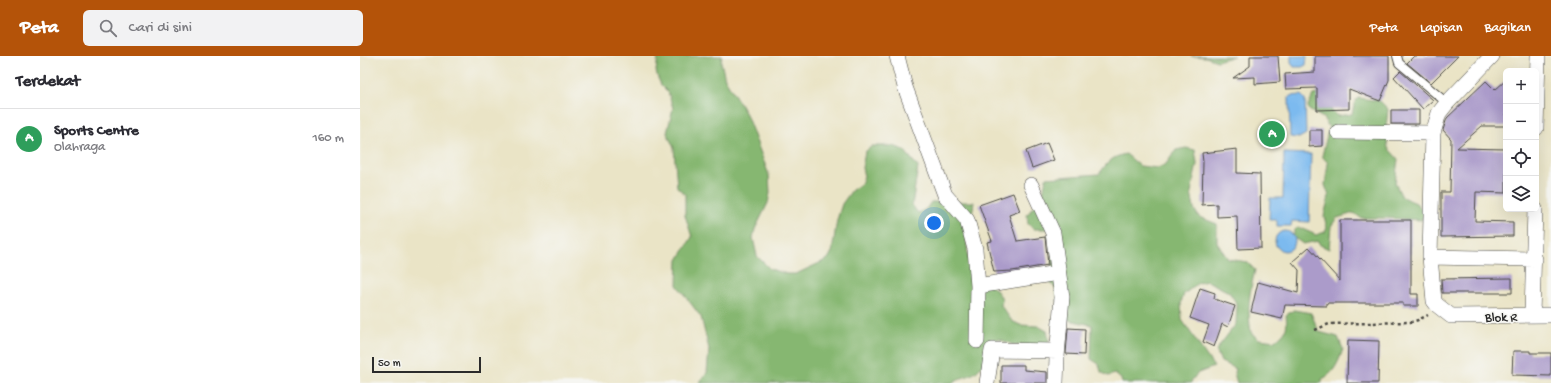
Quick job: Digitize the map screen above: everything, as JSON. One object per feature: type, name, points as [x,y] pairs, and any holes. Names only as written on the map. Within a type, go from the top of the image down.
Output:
[{"type":"street","points":[[897,56],[904,87],[945,195],[967,220],[975,249],[978,286],[977,341]]},
{"type":"street","points":[[1437,305],[1433,298],[1430,257],[1433,133],[1439,113],[1492,56]]},
{"type":"street","points":[[1537,104],[1538,56]]},
{"type":"street","points":[[1338,132],[1433,133]]},
{"type":"street","points":[[1031,185],[1053,233],[1062,297],[1057,351],[1056,383]]},
{"type":"street","points":[[1532,315],[1535,212]]},
{"type":"street","points":[[1430,257],[1534,259]]},
{"type":"street","points":[[978,286],[1058,273]]},
{"type":"street","name":"Blok R","points":[[1437,305],[1451,316],[1551,315]]},
{"type":"street","points":[[987,383],[992,351],[1057,351]]},
{"type":"lane","points":[[1396,58],[1399,63],[1447,103]]},
{"type":"path","points":[[1315,330],[1329,324],[1411,322],[1428,315],[1437,305]]},
{"type":"green space","points":[[658,56],[722,56],[721,62],[725,79],[746,114],[769,175],[770,193],[768,203],[755,229],[753,238],[757,256],[770,269],[787,274],[796,274],[828,259],[832,252],[837,220],[842,204],[852,190],[861,184],[864,176],[862,168],[865,152],[872,146],[893,146],[904,150],[918,167],[912,205],[918,213],[926,209],[931,202],[974,202],[972,215],[966,232],[968,258],[978,273],[996,290],[1002,298],[1001,306],[1012,321],[1020,325],[1038,326],[1047,331],[1049,341],[1044,348],[1014,345],[999,339],[991,341],[988,355],[981,367],[973,374],[952,383],[699,383],[707,373],[709,349],[701,317],[677,285],[678,260],[692,237],[685,215],[685,194],[677,187],[674,148],[667,133],[673,108],[668,92],[661,85],[658,78],[656,71]]},
{"type":"green space","points":[[1191,56],[1234,56],[1217,61],[1206,57]]},
{"type":"green space","points":[[1322,93],[1331,110],[1337,116],[1352,114],[1355,102],[1358,98],[1380,101],[1388,109],[1386,128],[1388,148],[1398,159],[1395,183],[1402,197],[1416,203],[1426,213],[1422,220],[1361,218],[1354,213],[1337,218],[1331,226],[1329,249],[1320,245],[1318,241],[1303,244],[1293,237],[1295,230],[1298,227],[1316,235],[1325,232],[1327,228],[1324,216],[1329,196],[1325,185],[1328,163],[1322,156],[1329,127],[1323,118],[1309,110],[1308,106],[1313,95]]},
{"type":"green space","points":[[1186,148],[1195,150],[1197,164],[1191,192],[1194,209],[1199,217],[1217,224],[1217,243],[1228,259],[1247,262],[1255,270],[1249,301],[1251,333],[1259,339],[1275,341],[1285,330],[1287,324],[1286,315],[1294,310],[1311,313],[1319,332],[1338,337],[1343,349],[1336,367],[1330,374],[1322,379],[1322,383],[1237,383],[1234,373],[1235,368],[1221,362],[1216,350],[1236,324],[1237,304],[1229,292],[1207,281],[1198,283],[1184,294],[1181,302],[1182,320],[1214,367],[1198,373],[1191,383],[1122,383],[1121,379],[1115,374],[1108,376],[1101,372],[1099,364],[1091,359],[1092,325],[1062,317],[1055,288],[1049,282],[1053,267],[1050,229],[1034,229],[1028,224],[1027,215],[1043,194],[1046,178],[1099,174],[1110,161],[1126,154],[1140,166],[1158,168],[1166,164],[1176,150]]},
{"type":"water","points":[[1291,56],[1307,56],[1306,65],[1302,67],[1294,67],[1291,63]]},
{"type":"water","points":[[1301,95],[1305,99],[1306,134],[1299,138],[1290,137],[1289,98],[1290,96]]},
{"type":"water","points":[[1284,153],[1311,154],[1309,222],[1292,221],[1291,226],[1277,226],[1277,220],[1269,220],[1270,198],[1283,198]]},
{"type":"water","points":[[1285,231],[1292,234],[1295,241],[1292,248],[1285,251],[1278,248],[1275,241],[1278,234]]},
{"type":"building","points":[[1250,56],[1278,56],[1280,82],[1255,84],[1255,77],[1233,78],[1250,66]]},
{"type":"building","points":[[1315,56],[1389,56],[1389,80],[1380,101],[1349,89],[1349,109],[1317,110],[1317,88],[1286,89],[1285,74],[1315,72]]},
{"type":"building","points":[[1414,56],[1458,56],[1431,83],[1407,63]]},
{"type":"building","points":[[1400,71],[1433,100],[1423,109],[1394,77]]},
{"type":"building","points":[[1486,81],[1495,90],[1503,83],[1503,126],[1482,126],[1457,148],[1503,149],[1503,193],[1476,192],[1475,221],[1513,222],[1513,236],[1441,237],[1441,192],[1450,192],[1451,139],[1443,130],[1447,118]]},
{"type":"building","points":[[1391,110],[1419,110],[1419,124],[1391,124]]},
{"type":"building","points":[[1309,130],[1322,130],[1322,146],[1309,147]]},
{"type":"building","points":[[1047,143],[1054,160],[1032,168],[1026,151]]},
{"type":"building","points":[[1237,149],[1237,173],[1260,174],[1261,248],[1238,249],[1237,216],[1217,217],[1217,204],[1202,205],[1202,153]]},
{"type":"building","points":[[1013,193],[1020,211],[1009,215],[1017,241],[1045,237],[1048,265],[1012,271],[994,272],[987,242],[992,241],[979,205]]},
{"type":"building","points":[[1340,220],[1411,220],[1411,294],[1418,294],[1418,306],[1403,306],[1403,303],[1327,303],[1327,306],[1285,305],[1282,319],[1251,312],[1258,282],[1298,293],[1299,270],[1292,262],[1309,247],[1340,281]]},
{"type":"building","points":[[1512,278],[1512,293],[1442,293],[1441,279]]},
{"type":"building","points":[[1200,288],[1215,293],[1214,299],[1235,306],[1228,327],[1222,324],[1214,347],[1203,342],[1209,325],[1190,318]]},
{"type":"building","points":[[1068,328],[1085,329],[1084,355],[1066,354]]},
{"type":"building","points":[[1348,340],[1379,341],[1378,383],[1347,383]]},
{"type":"building","points":[[1513,351],[1551,353],[1551,376],[1512,375]]},
{"type":"building","points":[[1001,365],[1024,365],[1024,370],[1047,372],[1047,383],[1001,383]]},
{"type":"place","name":"Sports Centre","points":[[1272,134]]}]
